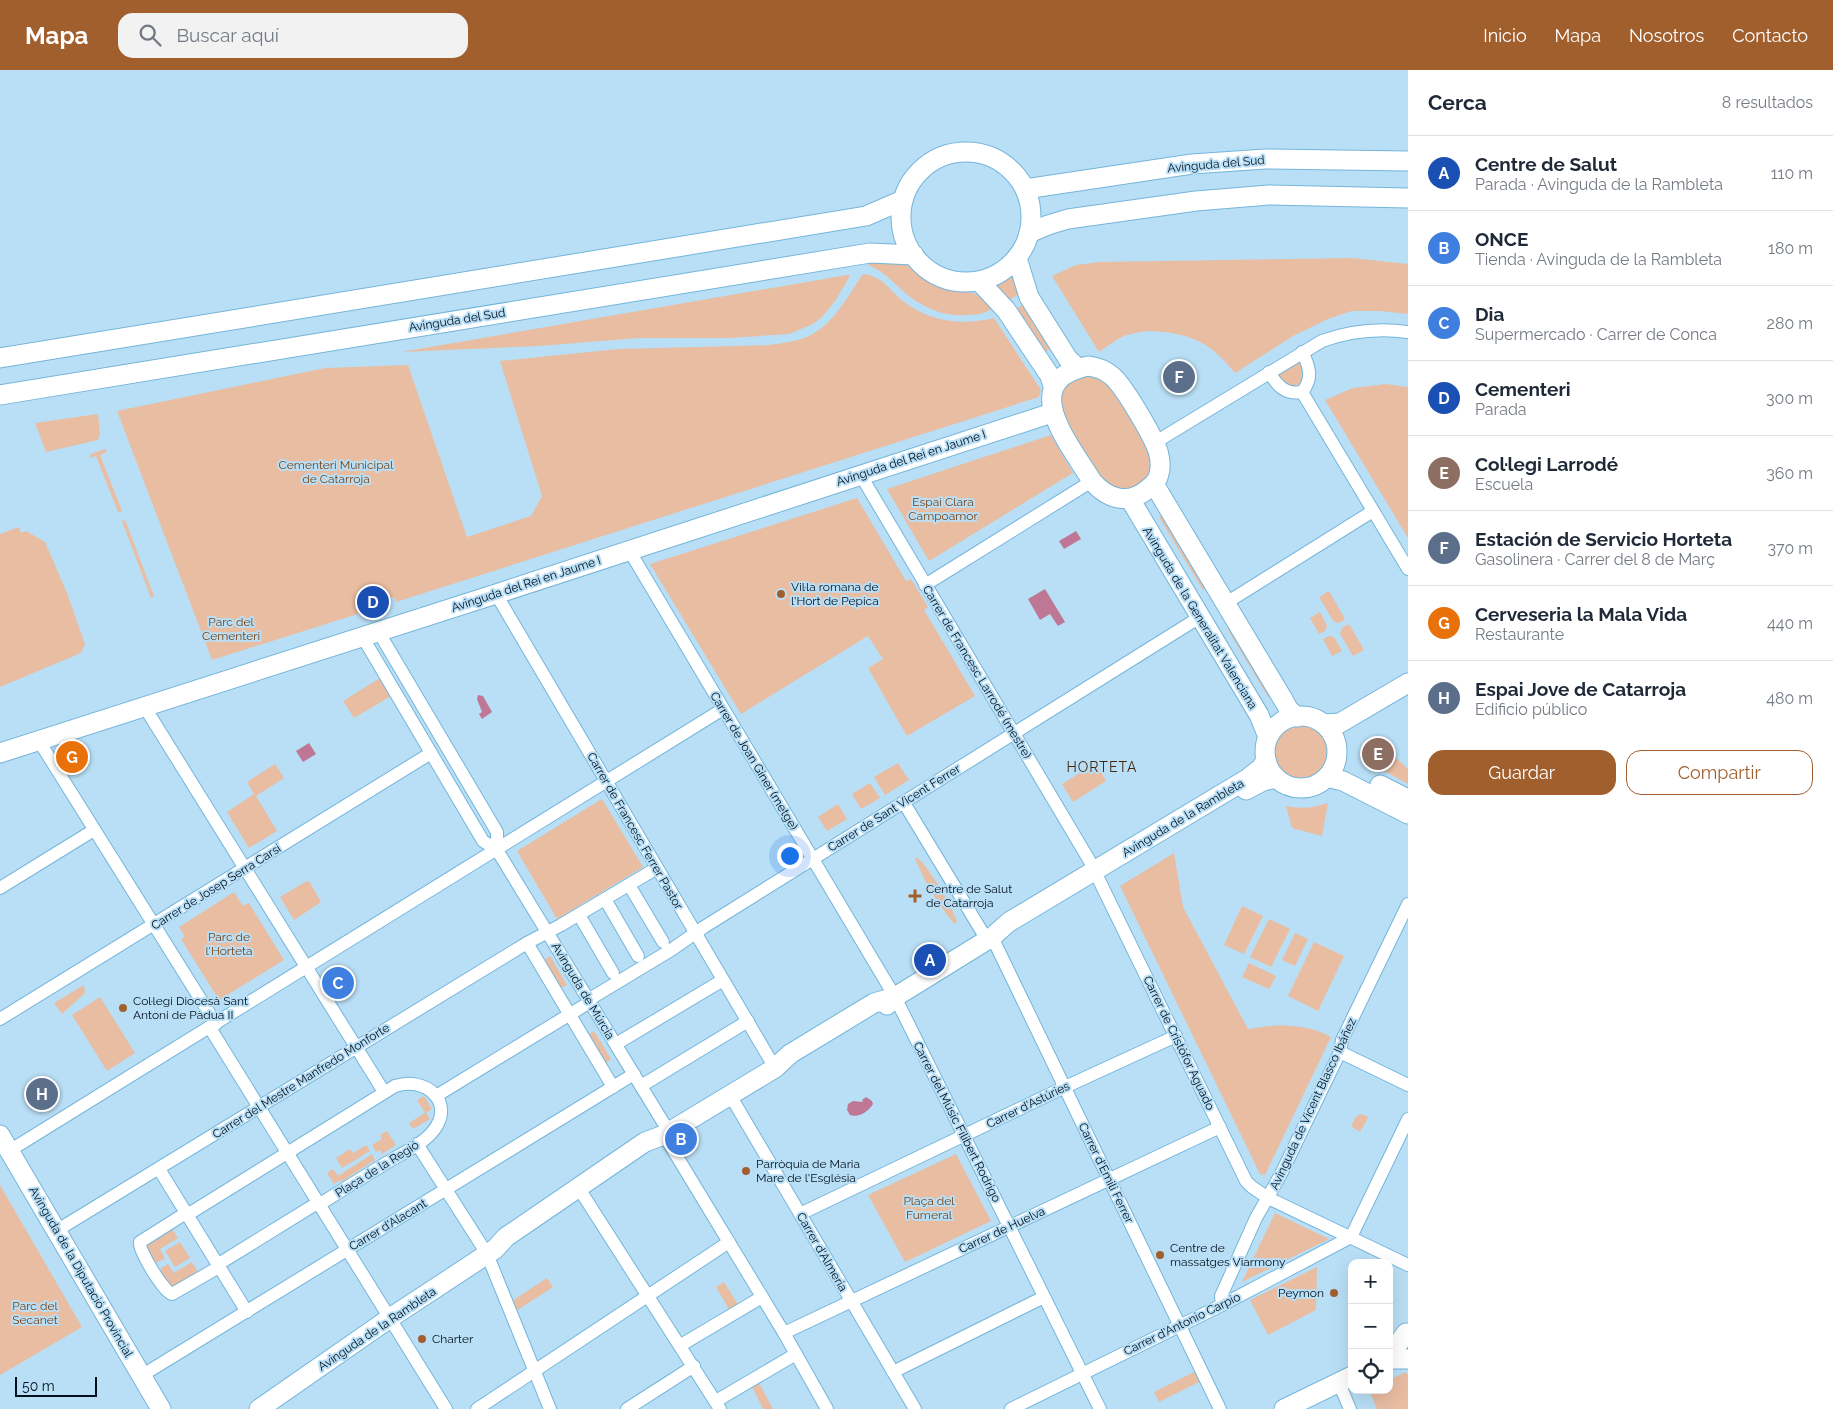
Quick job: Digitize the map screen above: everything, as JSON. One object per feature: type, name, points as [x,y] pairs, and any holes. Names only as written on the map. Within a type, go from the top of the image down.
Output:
[{"type":"street","points":[[969,152],[986,155],[1002,163],[1015,174],[1025,189],[1031,211],[1029,233],[1024,247],[1016,258],[1000,273],[979,280],[961,282],[943,277],[926,268],[914,255],[905,238],[901,219],[903,200],[912,180],[927,164],[947,155],[969,152]]},
{"type":"street","name":"Avinguda del Sud","points":[[1025,189],[1192,164],[1265,159],[1408,162]]},
{"type":"street","points":[[1029,233],[1068,219],[1196,201],[1269,195],[1408,198]]},
{"type":"street","points":[[0,358],[866,216],[903,200]]},
{"type":"street","name":"Avinguda del Sud","points":[[0,395],[870,252],[914,255]]},
{"type":"street","points":[[1016,258],[1029,297],[1068,359],[1078,368]]},
{"type":"street","points":[[979,280],[1006,310],[1050,376],[1054,386]]},
{"type":"street","points":[[1154,443],[1322,341],[1345,334],[1380,330],[1408,332]]},
{"type":"street","points":[[1269,372],[1285,391],[1302,392],[1307,387],[1310,375],[1302,352]]},
{"type":"street","points":[[1095,367],[1113,377],[1159,452],[1159,475],[1154,484],[1143,493],[1130,499],[1108,496],[1099,489],[1092,481],[1052,413],[1051,396],[1054,386],[1066,374],[1078,368],[1095,367]]},
{"type":"street","points":[[1302,392],[1408,569]]},
{"type":"street","name":"Avinguda del Rei en Jaume I","points":[[0,753],[1052,413]]},
{"type":"street","name":"Carrer de Francesc Larrodé (mestre)","points":[[860,474],[1097,875]]},
{"type":"street","points":[[925,585],[1092,481]]},
{"type":"street","points":[[1154,484],[1289,710],[1297,717]]},
{"type":"street","name":"Avinguda de la Generalitat Valenciana","points":[[1130,499],[1259,715],[1268,737]]},
{"type":"street","points":[[1226,603],[1373,511]]},
{"type":"street","name":"Carrer de Joan Giner (metge)","points":[[629,550],[895,997]]},
{"type":"street","name":"Carrer de Francesc Ferrer Pastor","points":[[496,594],[775,1068]]},
{"type":"street","name":"Carrer de Sant Vicent Ferrer","points":[[436,1096],[1200,617]]},
{"type":"street","name":"Avinguda de Múrcia","points":[[370,634],[431,754],[483,841],[497,850],[616,1044],[729,1242],[828,1409]]},
{"type":"street","name":"Avinguda de Múrcia","points":[[370,634],[497,832],[497,850]]},
{"type":"street","points":[[1324,724],[1337,724],[1408,683]]},
{"type":"street","points":[[1408,694],[1344,733],[1336,751],[1327,777],[1317,784],[1301,788],[1285,785],[1270,770],[1265,750],[1268,737],[1284,721],[1297,717],[1314,719],[1324,724],[1331,732],[1336,751],[1344,767],[1408,799]]},
{"type":"street","points":[[144,706],[384,1092]]},
{"type":"street","points":[[4,1143],[213,1026],[723,709]]},
{"type":"street","points":[[39,740],[153,925],[260,1107],[446,1409]]},
{"type":"street","name":"Carrer de Josep Serra Carsí","points":[[0,1019],[431,754]]},
{"type":"street","name":"Avinguda de la Rambleta","points":[[1097,875],[1247,779],[1261,768],[1266,760]]},
{"type":"street","points":[[1327,777],[1343,781],[1408,814]]},
{"type":"street","name":"Avinguda de la Rambleta","points":[[259,1409],[390,1318],[491,1252],[512,1243],[581,1191],[651,1150],[667,1133],[775,1068],[794,1063],[878,1012],[895,997],[989,939],[1009,922],[1097,875],[1252,786],[1276,778]]},
{"type":"street","name":"Carrer d'Emili Ferrer","points":[[904,802],[989,939],[1065,1087],[1220,1409]]},
{"type":"street","points":[[0,888],[94,830]]},
{"type":"street","name":"Carrer del Mestre Manfredo Monforte","points":[[56,1231],[527,943],[579,915],[658,868]]},
{"type":"street","name":"Carrer de Cristòfor Aguado","points":[[1097,875],[1246,1181],[1268,1198],[1408,1265]]},
{"type":"street","points":[[629,885],[663,942]]},
{"type":"street","points":[[605,899],[638,956]]},
{"type":"street","name":"Avinguda de Vicent Blasco Ibáñez","points":[[1222,1305],[1221,1296],[1256,1218],[1281,1174],[1340,1052],[1342,1040],[1408,904]]},
{"type":"street","points":[[579,915],[613,973]]},
{"type":"street","name":"Avinguda de Múrcia","points":[[527,943],[613,1087]]},
{"type":"street","points":[[616,1044],[723,980]]},
{"type":"street","name":"Carrer del Músic Filibert Rodrigo","points":[[895,997],[1100,1409]]},
{"type":"street","points":[[641,1086],[748,1021]]},
{"type":"street","name":"Carrer d'Astúries","points":[[800,1214],[1176,1036]]},
{"type":"street","points":[[1340,1052],[1408,1085]]},
{"type":"street","name":"Carrer d'Alacant","points":[[141,1376],[634,1074]]},
{"type":"street","points":[[186,1214],[384,1092],[405,1083],[415,1083],[427,1088],[436,1096]]},
{"type":"street","name":"Carrer d'Almeria","points":[[730,1095],[915,1409]]},
{"type":"street","name":"Plaça de la Regió","points":[[186,1214],[141,1240],[139,1247],[167,1292],[172,1294],[417,1144],[432,1132],[439,1120],[440,1108],[436,1096]]},
{"type":"street","points":[[1351,1237],[1408,1119]]},
{"type":"street","name":"Carrer de Huelva","points":[[784,1333],[1220,1127]]},
{"type":"street","name":"Avinguda de la Diputació Provincial","points":[[4,1143],[161,1409]]},
{"type":"street","points":[[417,1144],[446,1190],[491,1252],[550,1409]]},
{"type":"street","points":[[158,1169],[247,1312]]},
{"type":"street","points":[[581,1191],[718,1405],[796,1354]]},
{"type":"street","name":"Carrer d'Antonio Carpio","points":[[1011,1409],[1222,1305],[1351,1237]]},
{"type":"street","points":[[477,1409],[729,1242]]},
{"type":"street","points":[[681,1345],[762,1297]]},
{"type":"street","points":[[893,1372],[1044,1297]]},
{"type":"street","points":[[1393,1353],[1407,1337]]},
{"type":"street","points":[[1393,1357],[1408,1359]]},
{"type":"street","points":[[627,1409],[694,1366]]},
{"type":"street","points":[[1284,1409],[1345,1379],[1350,1409]]},
{"type":"green space","points":[[1352,258],[1408,264],[1408,314],[1352,311],[1328,319],[1293,336],[1235,373],[1210,348],[1191,338],[1172,333],[1151,331],[1131,334],[1122,337],[1099,352],[1052,276],[1076,265],[1099,262]]},
{"type":"green space","points":[[871,262],[906,262],[934,282],[942,286],[972,293],[987,300],[994,307],[984,313],[977,314],[956,315],[939,312],[923,305],[908,295],[874,267],[868,265]]},
{"type":"green space","points":[[863,274],[870,275],[881,281],[913,308],[935,318],[970,322],[994,318],[1041,390],[1039,397],[396,602],[394,597],[379,602],[380,607],[212,660],[117,411],[325,368],[408,365],[467,537],[531,516],[542,496],[500,361],[618,349],[770,345],[796,340],[804,338],[823,327],[845,302]]},
{"type":"green space","points":[[1013,274],[1019,294],[1007,301],[996,286]]},
{"type":"green space","points":[[850,276],[835,301],[822,317],[813,324],[789,334],[729,338],[639,338],[539,346],[401,352]]},
{"type":"green space","points":[[1025,303],[1052,348],[1042,354],[1013,311]]},
{"type":"green space","points":[[1300,358],[1306,368],[1302,382],[1295,387],[1287,387],[1275,374]]},
{"type":"green space","points":[[1095,374],[1110,385],[1149,449],[1152,458],[1151,472],[1148,477],[1138,485],[1123,492],[1101,482],[1058,408],[1065,385],[1071,379]]},
{"type":"green space","points":[[1386,384],[1408,387],[1408,538],[1325,400],[1353,388]]},
{"type":"green space","points":[[98,414],[100,435],[98,440],[46,452],[35,423]]},
{"type":"green space","name":"Espai Clara Campoamor","points":[[1051,435],[1073,473],[929,561],[887,489]]},
{"type":"green space","points":[[105,449],[107,452],[100,455],[122,511],[118,512],[96,456],[89,458],[91,454]]},
{"type":"green space","points":[[857,498],[906,581],[911,579],[928,607],[924,610],[975,696],[907,736],[868,668],[883,659],[868,636],[741,714],[650,564]]},
{"type":"green space","points":[[1164,514],[1208,587],[1203,590],[1159,517]]},
{"type":"green space","points":[[125,520],[154,596],[151,598],[122,521]]},
{"type":"green space","points":[[19,527],[21,533],[26,531],[45,542],[67,593],[85,644],[81,653],[0,687],[0,534]]},
{"type":"green space","points":[[1329,591],[1345,619],[1339,623],[1334,622],[1319,597]]},
{"type":"green space","points":[[1320,612],[1327,626],[1325,631],[1319,634],[1310,618]]},
{"type":"green space","points":[[1349,624],[1364,650],[1353,656],[1340,634],[1342,628]]},
{"type":"green space","points":[[1231,626],[1272,694],[1268,697],[1227,628]]},
{"type":"green space","points":[[1329,636],[1334,637],[1342,651],[1332,656],[1323,639]]},
{"type":"green space","points":[[380,678],[391,696],[354,718],[343,701]]},
{"type":"green space","points":[[1301,723],[1312,725],[1325,736],[1330,752],[1328,763],[1317,776],[1301,781],[1290,779],[1277,768],[1272,752],[1274,741],[1285,728]]},
{"type":"green space","points":[[1383,746],[1408,769],[1408,784],[1368,762]]},
{"type":"green space","points":[[898,763],[909,780],[885,795],[874,777]]},
{"type":"green space","points":[[1096,763],[1106,781],[1073,802],[1062,784]]},
{"type":"green space","points":[[275,764],[284,778],[256,796],[277,831],[249,848],[227,812],[254,794],[247,782]]},
{"type":"green space","points":[[870,783],[880,798],[861,809],[852,794]]},
{"type":"green space","points":[[602,799],[643,867],[557,919],[517,851]]},
{"type":"green space","points":[[1328,803],[1322,836],[1292,828],[1286,806],[1307,808]]},
{"type":"green space","points":[[838,804],[847,819],[827,831],[818,817]]},
{"type":"green space","points":[[1174,853],[1183,907],[1248,1029],[1269,1026],[1301,1027],[1321,1032],[1331,1037],[1265,1175],[1260,1174],[1120,886]]},
{"type":"green space","points":[[916,857],[940,888],[957,923],[954,923],[948,916],[927,884]]},
{"type":"green space","points":[[309,881],[321,902],[294,920],[280,897]]},
{"type":"green space","name":"Parc de l'Horteta","points":[[234,892],[243,906],[249,903],[284,960],[219,1000],[181,939],[185,937],[179,927]]},
{"type":"green space","points":[[1242,906],[1263,916],[1244,954],[1224,945]]},
{"type":"green space","points":[[1269,919],[1290,929],[1271,967],[1250,957]]},
{"type":"green space","points":[[1295,933],[1308,939],[1295,966],[1282,960]]},
{"type":"green space","points":[[1314,942],[1344,956],[1318,1011],[1288,996]]},
{"type":"green space","points":[[550,956],[567,985],[561,988],[544,960]]},
{"type":"green space","points":[[1249,963],[1276,976],[1269,989],[1242,977]]},
{"type":"green space","points":[[84,985],[85,993],[62,1014],[54,1003]]},
{"type":"green space","points":[[100,997],[135,1053],[107,1071],[72,1015]]},
{"type":"green space","points":[[594,1031],[611,1059],[606,1063],[589,1034]]},
{"type":"green space","points":[[424,1096],[432,1109],[426,1113],[430,1119],[413,1129],[409,1123],[425,1113],[417,1100]]},
{"type":"green space","points":[[1360,1114],[1368,1118],[1360,1132],[1351,1126],[1355,1118]]},
{"type":"green space","points":[[387,1131],[396,1145],[382,1154],[380,1150],[376,1152],[372,1145],[382,1139],[380,1135]]},
{"type":"green space","points":[[366,1145],[370,1151],[342,1168],[336,1158],[350,1149],[353,1153]]},
{"type":"green space","points":[[372,1154],[375,1160],[341,1182],[340,1180],[334,1184],[327,1173],[333,1169],[338,1176]]},
{"type":"green space","name":"Plaça del Fumeral","points":[[956,1154],[991,1221],[905,1262],[868,1195]]},
{"type":"green space","name":"Parc del Secanet","points":[[0,1185],[82,1327],[0,1375]]},
{"type":"green space","points":[[1275,1213],[1329,1239],[1242,1282]]},
{"type":"green space","points":[[171,1227],[178,1238],[160,1249],[165,1259],[155,1263],[144,1246]]},
{"type":"green space","points":[[180,1242],[190,1258],[175,1267],[165,1251]]},
{"type":"green space","points":[[192,1262],[198,1272],[170,1287],[160,1271],[161,1268],[168,1264],[174,1273]]},
{"type":"green space","points":[[1317,1267],[1316,1310],[1268,1335],[1250,1300]]},
{"type":"green space","points":[[547,1278],[553,1287],[516,1311],[512,1301]]},
{"type":"green space","points":[[724,1282],[739,1306],[730,1311],[716,1287]]},
{"type":"green space","points":[[1196,1371],[1201,1381],[1159,1402],[1154,1392]]},
{"type":"green space","points":[[1406,1372],[1408,1375],[1408,1409],[1377,1409],[1371,1394],[1393,1394],[1393,1378]]},
{"type":"green space","points":[[758,1381],[773,1409],[763,1409],[751,1385]]},
{"type":"shaded area","points":[[1076,531],[1081,539],[1064,549],[1059,541]]},
{"type":"shaded area","points":[[1045,589],[1065,622],[1058,626],[1050,614],[1040,620],[1028,599]]},
{"type":"shaded area","points":[[478,695],[483,696],[492,712],[482,719],[479,714],[482,712],[477,699]]},
{"type":"shaded area","points":[[309,743],[316,754],[303,762],[296,751]]},
{"type":"shaded area","points":[[866,1097],[872,1101],[871,1107],[860,1115],[850,1115],[847,1110],[848,1104],[853,1101],[863,1102],[862,1100]]},
{"type":"place","name":"Estación de Servicio Horteta","points":[[1179,377]]},
{"type":"place","name":"Vil·la romana de l'Hort de Pepica","points":[[781,594]]},
{"type":"place","name":"Cementeri","points":[[373,602]]},
{"type":"place","name":"Col·legi Larrodé","points":[[1378,754]]},
{"type":"place","name":"Cerveseria la Mala Vida","points":[[72,757]]},
{"type":"place","name":"Centre de Salut de Catarroja","points":[[915,896]]},
{"type":"place","name":"Centre de Salut","points":[[930,960]]},
{"type":"place","name":"Dia","points":[[338,983]]},
{"type":"place","name":"Col·legi Diocesà Sant Antoni de Pàdua II","points":[[123,1008]]},
{"type":"place","name":"Espai Jove de Catarroja","points":[[42,1094]]},
{"type":"place","name":"ONCE","points":[[681,1139]]},
{"type":"place","name":"Parròquia de Maria Mare de l'Església","points":[[746,1171]]},
{"type":"place","name":"Centre de massatges Viarmony","points":[[1160,1255]]},
{"type":"place","name":"Peymon","points":[[1334,1293]]},
{"type":"place","name":"Charter","points":[[422,1339]]},
{"type":"district","name":"HORTETA","points":[[1102,767]]},
{"type":"park label","name":"Cementeri Municipal de Catarroja","points":[[336,472]]},
{"type":"park label","name":"Parc del Cementeri","points":[[231,629]]}]
